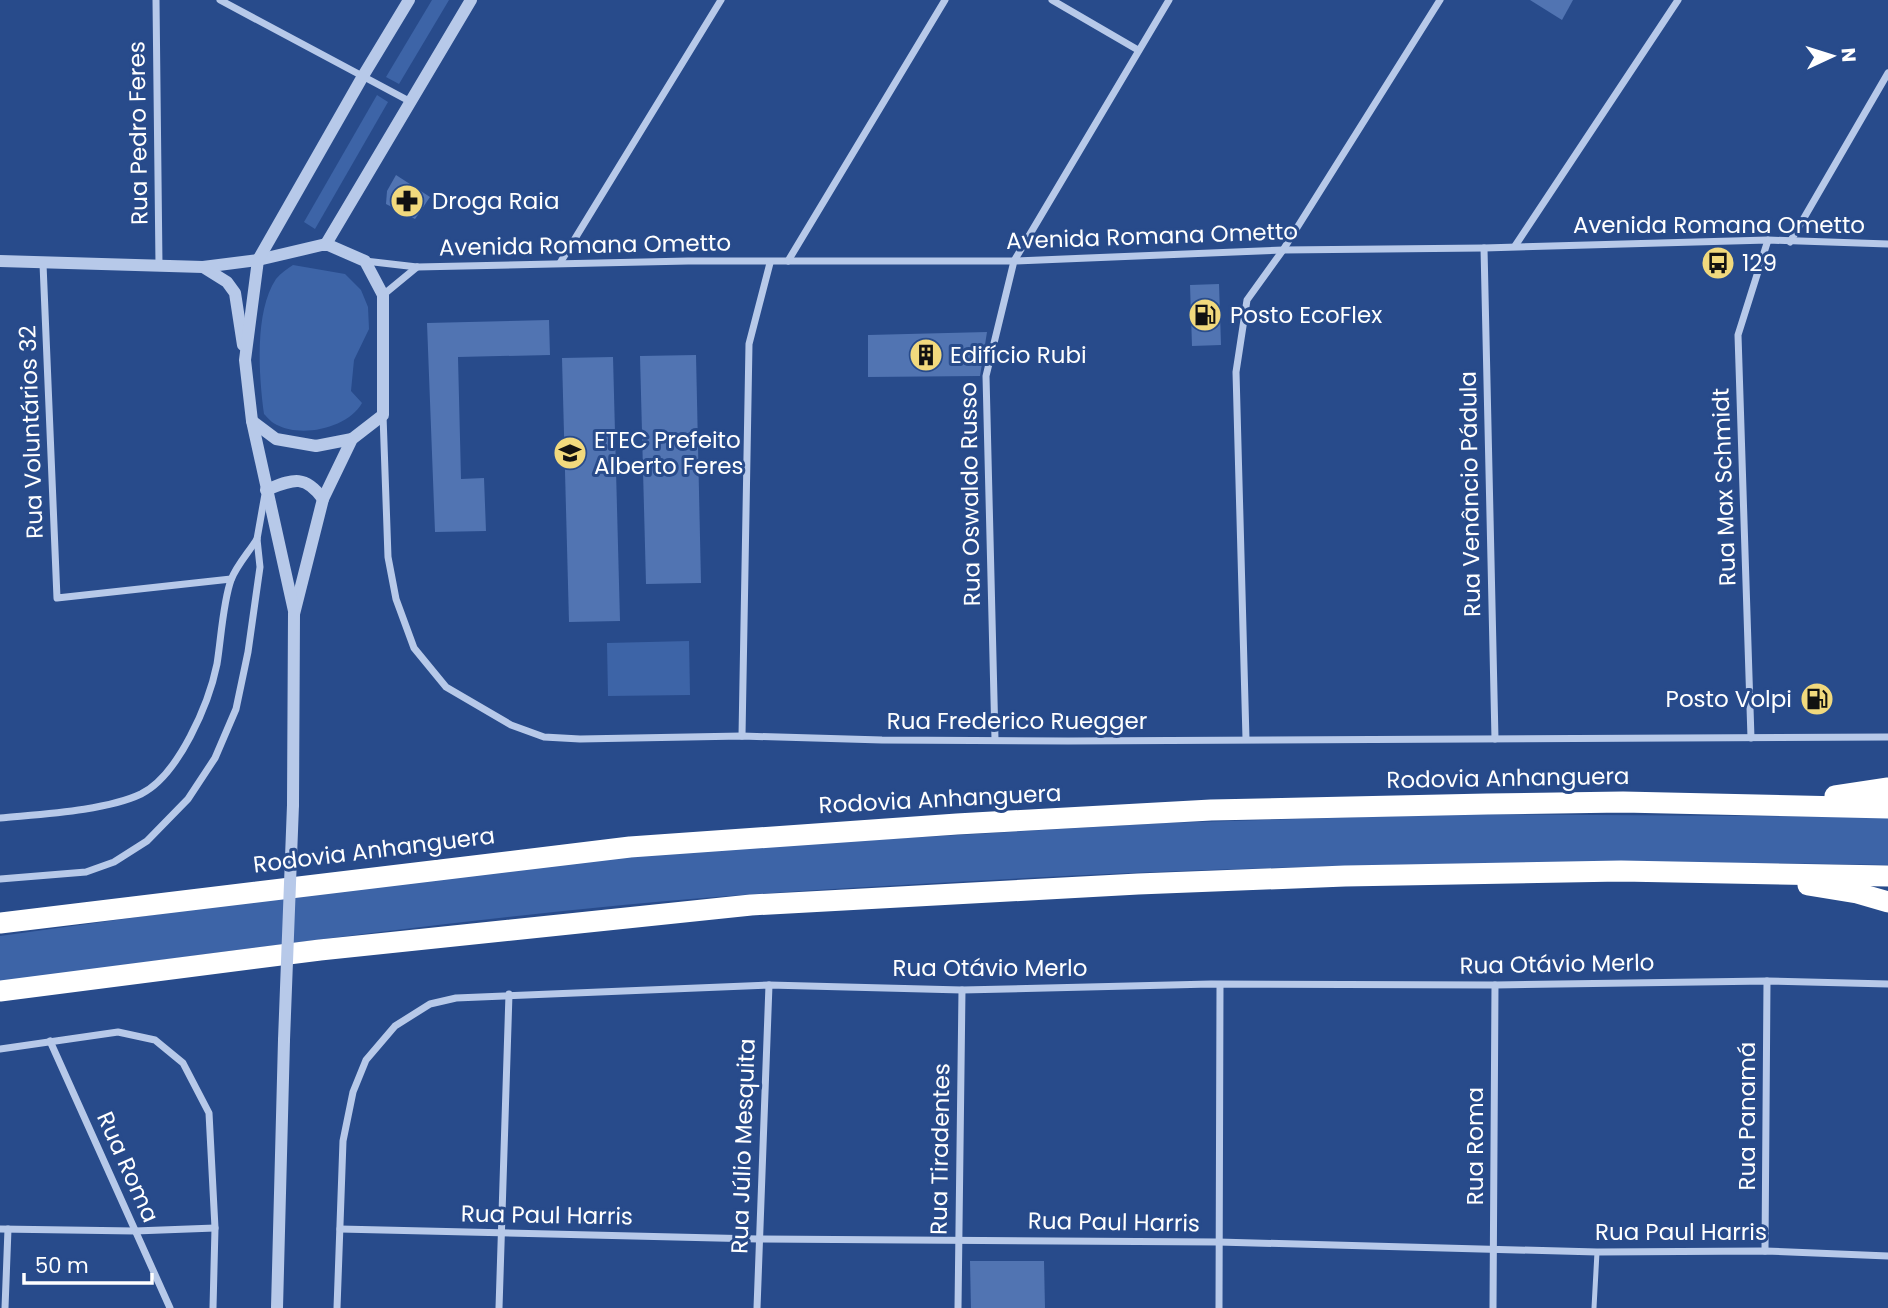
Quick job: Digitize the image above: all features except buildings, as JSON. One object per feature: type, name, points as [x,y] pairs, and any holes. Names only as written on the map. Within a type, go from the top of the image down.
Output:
[{"type":"highway","points":[[1785,804],[1888,788]]},
{"type":"highway","name":"Rodovia Anhanguera","points":[[0,923],[530,858],[748,837],[1211,810],[1623,802],[1888,808]]},
{"type":"highway","points":[[1621,871],[1788,882],[1857,893],[1888,902]]},
{"type":"highway","points":[[1,991],[320,950],[751,905],[1204,881],[1621,871],[1888,876]]},
{"type":"street","name":"Rua Pedro Feres","points":[[156,0],[159,265]]},
{"type":"street","points":[[220,0],[411,102]]},
{"type":"street","points":[[245,360],[258,260],[409,0]]},
{"type":"street","points":[[326,244],[471,0]]},
{"type":"street","points":[[560,263],[721,0]]},
{"type":"street","points":[[788,261],[945,0]]},
{"type":"street","points":[[1052,0],[1139,50]]},
{"type":"street","name":"Rua Oswaldo Russo","points":[[995,739],[986,376],[1014,261],[1169,0]]},
{"type":"street","points":[[1246,739],[1236,372],[1247,300],[1283,250],[1440,0]]},
{"type":"street","points":[[1515,246],[1678,0]]},
{"type":"street","points":[[1790,242],[1888,72]]},
{"type":"street","name":"Avenida Romana Ometto","points":[[365,261],[417,267],[560,263],[1014,261],[1283,250],[1485,248],[1768,240],[1888,244]]},
{"type":"street","name":"Rua Max Schmidt","points":[[1751,738],[1738,335],[1768,240]]},
{"type":"street","points":[[0,261],[203,267],[258,260],[326,244],[365,261],[383,295],[383,415],[352,439],[323,499],[294,614]]},
{"type":"street","name":"Rua Venâncio Pádula","points":[[1485,248],[1495,738]]},
{"type":"street","points":[[742,736],[749,344],[769,262]]},
{"type":"street","name":"Rua Voluntários 32","points":[[43,264],[57,598],[231,579]]},
{"type":"street","points":[[203,267],[226,282],[235,293],[252,421],[294,614],[293,805],[277,1308]]},
{"type":"street","name":"Avenida Romana Ometto","points":[[383,295],[417,267]]},
{"type":"street","name":"Rua Frederico Ruegger","points":[[383,415],[388,557],[396,599],[414,648],[446,687],[511,725],[544,737],[580,739],[742,736],[1068,741],[1888,737]]},
{"type":"street","points":[[252,421],[276,439],[316,446],[352,439]]},
{"type":"street","points":[[266,490],[291,481],[305,481],[314,486],[323,499]]},
{"type":"street","points":[[0,879],[86,872],[114,862],[147,841],[188,799],[215,758],[236,709],[248,652],[260,567],[257,539],[266,490]]},
{"type":"street","points":[[0,818],[120,802],[144,793],[164,775],[190,738],[208,696],[231,579],[257,539]]},
{"type":"street","name":"Rua Otávio Merlo","points":[[337,1308],[343,1141],[353,1092],[366,1059],[395,1026],[430,1004],[456,998],[769,985],[962,990],[1220,985],[1767,981],[1888,984]]},
{"type":"street","name":"Rua Panamá","points":[[1765,1251],[1767,981]]},
{"type":"street","name":"Rua Júlio Mesquita","points":[[757,1308],[769,985]]},
{"type":"street","points":[[1219,1308],[1220,985]]},
{"type":"street","name":"Rua Roma","points":[[1493,1308],[1495,985]]},
{"type":"street","name":"Rua Tiradentes","points":[[958,1308],[962,990]]},
{"type":"street","points":[[499,1308],[509,994]]},
{"type":"street","points":[[0,1049],[118,1032],[155,1040],[183,1063],[209,1112],[215,1228],[213,1308]]},
{"type":"street","name":"Rua Roma","points":[[50,1041],[170,1308]]},
{"type":"street","points":[[5,1308],[4,1229],[135,1231],[215,1228]]},
{"type":"street","name":"Rua Paul Harris","points":[[340,1229],[758,1238],[1219,1242],[1597,1252],[1765,1251],[1888,1256]]},
{"type":"lane","points":[[1594,1308],[1597,1252]]},
{"type":"shaded area","points":[[432,0],[449,0],[399,84],[386,77]]},
{"type":"shaded area","points":[[377,95],[388,102],[315,229],[304,222]]},
{"type":"shaded area","points":[[293,265],[345,274],[361,290],[368,307],[369,329],[354,360],[351,391],[362,403],[355,412],[336,424],[299,431],[273,423],[264,414],[260,363],[261,326],[269,293],[276,279]]},
{"type":"shaded area","points":[[689,641],[690,695],[608,696],[607,643]]},
{"type":"shaded area","points":[[1469,814],[1888,817],[1888,865],[1531,863],[1294,867],[819,890],[662,901],[545,913],[311,940],[0,982],[0,936],[620,857],[1164,823]]},
{"type":"place","name":"Droga Raia","points":[[407,201]]},
{"type":"place","name":"129","points":[[1718,263]]},
{"type":"place","name":"Posto EcoFlex","points":[[1205,315]]},
{"type":"place","name":"Edifício Rubi","points":[[926,355]]},
{"type":"place","name":"ETEC Prefeito Alberto Feres","points":[[570,453]]},
{"type":"place","name":"Posto Volpi","points":[[1817,699]]}]
